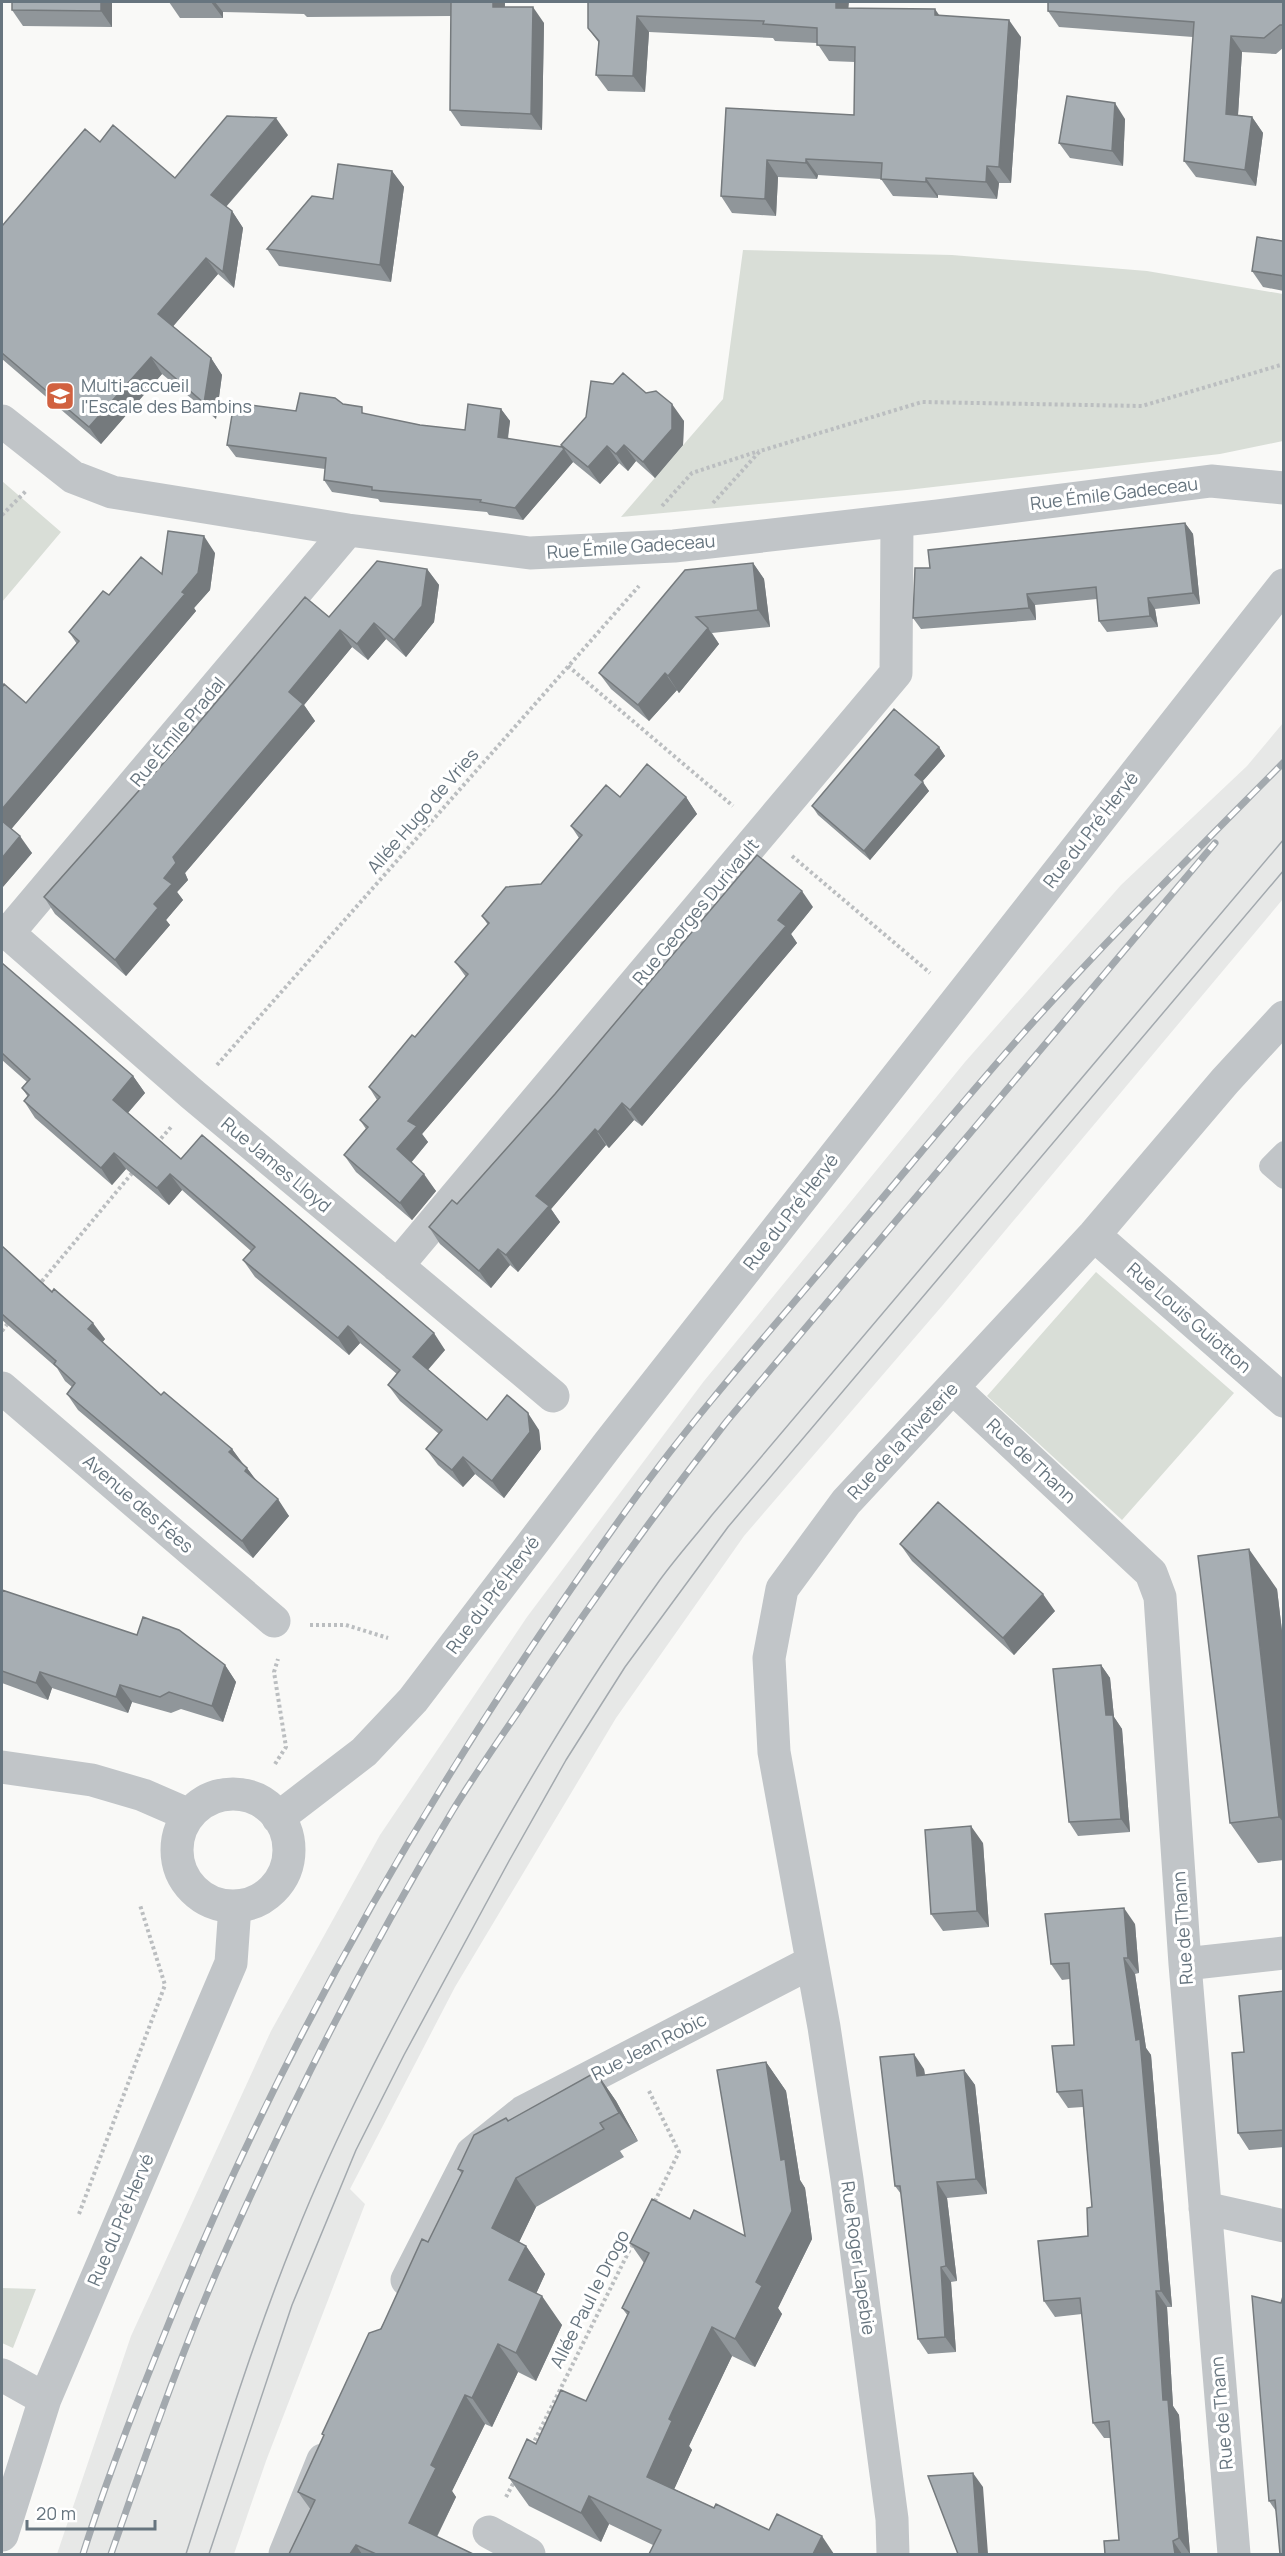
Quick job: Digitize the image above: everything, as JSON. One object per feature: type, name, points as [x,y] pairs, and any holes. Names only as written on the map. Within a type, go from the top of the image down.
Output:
[{"type":"street","name":"Rue Émile Gadeceau","points":[[2,421],[55,464],[91,486],[112,492],[348,530],[530,553],[674,546],[897,521],[1211,481],[1284,488]]},
{"type":"street","name":"Rue Georges Durivault","points":[[397,1266],[896,673],[897,521]]},
{"type":"street","name":"Rue Émile Pradal","points":[[5,932],[348,530]]},
{"type":"street","name":"Rue du Pré Hervé","points":[[278,1818],[364,1752],[413,1700],[609,1443],[1284,585]]},
{"type":"street","name":"Rue James Lloyd","points":[[5,932],[192,1094],[553,1396]]},
{"type":"street","name":"Rue de la Riveterie","points":[[810,1963],[774,1752],[768,1658],[782,1589],[846,1502],[1094,1234],[1225,1081],[1279,1031]]},
{"type":"street","name":"Rue Louis Guiotton","points":[[1094,1234],[1284,1401]]},
{"type":"street","name":"Avenue des Fées","points":[[2,1388],[278,1636]]},
{"type":"street","name":"Rue de Thann","points":[[953,1388],[1151,1573],[1160,1597],[1185,1964],[1234,2554]]},
{"type":"street","points":[[2,1767],[92,1780],[143,1795],[189,1815]]},
{"type":"street","points":[[228,1794],[252,1797],[262,1802],[278,1818],[288,1843],[288,1856],[282,1875],[271,1891],[260,1899],[235,1906],[219,1904],[203,1898],[186,1880],[178,1863],[177,1846],[181,1829],[189,1815],[206,1801],[228,1794]]},
{"type":"street","name":"Rue du Pré Hervé","points":[[2,2535],[45,2399],[231,1963],[235,1906]]},
{"type":"street","points":[[1185,1964],[1284,1953]]},
{"type":"street","name":"Rue Jean Robic","points":[[396,2302],[472,2153],[523,2112],[810,1963]]},
{"type":"street","name":"Rue Roger Lapebie","points":[[810,1963],[824,2027],[851,2202],[892,2519],[893,2554]]},
{"type":"street","points":[[1205,2208],[1284,2226]]},
{"type":"street","points":[[2,2375],[45,2399]]},
{"type":"street","points":[[285,2554],[336,2432]]},
{"type":"street","points":[[489,2532],[529,2554]]},
{"type":"lane","points":[[1284,1151],[1269,1166],[1284,1179]]},
{"type":"path","points":[[623,550],[692,473],[922,402],[1142,405],[1284,364]]},
{"type":"path","name":"Allée Hugo de Vries","points":[[154,1147],[177,1119],[192,1094],[760,451]]},
{"type":"path","points":[[2,514],[35,483]]},
{"type":"path","points":[[32,1294],[139,1165]]},
{"type":"path","points":[[2,1331],[9,1322]]},
{"type":"path","points":[[308,1626],[318,1623],[346,1625],[388,1638]]},
{"type":"path","points":[[275,1764],[286,1747],[274,1672],[278,1636]]},
{"type":"path","points":[[77,2219],[165,1985],[140,1905]]},
{"type":"path","name":"Allée Paul le Drogo","points":[[632,2055],[679,2152],[647,2216]]},
{"type":"path","name":"Allée Paul le Drogo","points":[[531,2447],[637,2236]]},
{"type":"path","points":[[489,2532],[515,2479]]},
{"type":"shaded area","points":[[743,250],[952,255],[1147,271],[1283,294],[1283,441],[1220,454],[907,490],[621,517],[723,399]]},
{"type":"shaded area","points":[[2,481],[61,532],[2,602]]},
{"type":"shaded area","points":[[1283,723],[1283,899],[942,1306],[744,1536],[616,1718],[455,1987],[350,2189],[365,2204],[266,2461],[234,2554],[57,2554],[131,2336],[271,2031],[380,1835],[527,1617],[704,1381],[965,1062],[1121,885],[1247,766]]},
{"type":"shaded area","points":[[1096,1272],[1234,1393],[1122,1520],[987,1396]]},
{"type":"shaded area","points":[[2,2288],[36,2289],[13,2348],[2,2343]]},
{"type":"building","points":[[12,2],[101,2],[101,11],[12,10]]},
{"type":"building","points":[[451,2],[493,2],[493,7],[533,7],[531,114],[450,110]]},
{"type":"building","points":[[588,2],[836,2],[836,8],[935,9],[935,15],[1009,20],[999,167],[987,166],[986,182],[926,178],[926,182],[881,179],[882,163],[806,159],[806,163],[767,160],[765,199],[721,196],[726,108],[854,115],[855,47],[817,45],[817,28],[763,24],[764,21],[637,16],[633,76],[596,75],[599,41],[588,28]]},
{"type":"building","points":[[1048,2],[1284,2],[1284,25],[1280,25],[1264,38],[1231,36],[1226,114],[1252,117],[1245,170],[1184,161],[1194,22],[1048,11]]},
{"type":"building","points":[[1067,96],[1115,103],[1112,151],[1059,143]]},
{"type":"building","points":[[227,116],[276,118],[211,195],[232,211],[223,272],[206,258],[158,314],[211,358],[204,403],[151,357],[89,427],[2,353],[2,226],[85,129],[100,142],[113,125],[175,178]]},
{"type":"building","points":[[338,164],[392,171],[380,265],[267,249],[312,196],[333,199]]},
{"type":"building","points":[[1257,237],[1282,241],[1284,239],[1284,276],[1252,271]]},
{"type":"building","points":[[623,373],[646,393],[656,391],[672,404],[672,429],[643,462],[624,445],[616,454],[607,446],[588,467],[561,445],[586,417],[591,381],[613,384]]},
{"type":"building","points":[[300,393],[335,398],[343,404],[362,407],[362,413],[420,425],[465,430],[468,404],[501,409],[498,437],[564,449],[515,508],[480,502],[481,500],[372,490],[372,487],[324,480],[326,458],[227,445],[234,403],[296,411]]},
{"type":"building","points":[[1185,523],[1193,593],[1148,598],[1150,616],[1099,621],[1096,587],[1027,594],[1029,608],[913,618],[915,568],[930,568],[928,550]]},
{"type":"building","points":[[168,531],[204,536],[198,573],[182,592],[185,594],[2,809],[2,688],[4,684],[26,703],[79,641],[69,632],[103,591],[109,595],[141,557],[162,574]]},
{"type":"building","points":[[377,561],[427,569],[422,606],[394,640],[374,623],[357,644],[340,630],[289,692],[303,704],[173,857],[176,863],[164,878],[172,884],[154,904],[158,908],[115,960],[44,897],[185,739],[305,597],[329,617]]},
{"type":"building","points":[[753,563],[758,610],[696,617],[708,628],[668,676],[665,673],[638,705],[599,673],[685,570]]},
{"type":"building","points":[[894,709],[939,747],[915,775],[923,782],[864,851],[812,806]]},
{"type":"building","points":[[647,764],[686,797],[408,1121],[417,1126],[397,1149],[424,1174],[400,1203],[344,1155],[368,1127],[360,1120],[380,1097],[369,1087],[412,1035],[415,1037],[468,974],[455,962],[489,923],[482,916],[506,887],[541,884],[582,835],[571,826],[606,785],[620,797]]},
{"type":"building","points":[[2,821],[20,836],[2,858]]},
{"type":"building","points":[[757,855],[802,891],[778,920],[786,926],[630,1110],[622,1103],[598,1132],[595,1129],[536,1196],[549,1206],[506,1255],[498,1249],[479,1271],[429,1227],[452,1200],[457,1204],[555,1094]]},
{"type":"building","points":[[2,963],[133,1076],[113,1100],[181,1159],[202,1135],[434,1333],[413,1357],[487,1420],[507,1395],[528,1413],[530,1432],[492,1481],[463,1457],[452,1470],[426,1449],[442,1430],[388,1385],[400,1370],[348,1326],[338,1338],[243,1260],[255,1247],[170,1174],[157,1188],[114,1153],[101,1168],[24,1101],[29,1095],[22,1088],[30,1079],[2,1053]]},
{"type":"building","points":[[2,1246],[52,1292],[54,1289],[93,1323],[88,1329],[161,1395],[164,1392],[232,1449],[229,1452],[247,1468],[245,1471],[278,1499],[242,1541],[67,1394],[75,1383],[54,1364],[56,1361],[2,1314]]},
{"type":"building","points":[[938,1502],[1043,1594],[1003,1638],[900,1544]]},
{"type":"building","points":[[1249,1549],[1279,1817],[1230,1823],[1198,1556]]},
{"type":"building","points":[[2,1590],[137,1635],[143,1617],[179,1630],[225,1665],[212,1706],[169,1692],[160,1697],[120,1685],[116,1697],[40,1672],[36,1683],[2,1671]]},
{"type":"building","points":[[1101,1665],[1106,1715],[1113,1715],[1121,1819],[1069,1822],[1053,1669]]},
{"type":"building","points":[[971,1826],[977,1911],[931,1914],[925,1830]]},
{"type":"building","points":[[1124,1908],[1128,1958],[1124,1958],[1136,2040],[1140,2039],[1161,2291],[1156,2291],[1163,2400],[1168,2400],[1179,2538],[1173,2541],[1175,2554],[1105,2554],[1104,2541],[1119,2540],[1109,2421],[1093,2423],[1080,2298],[1044,2301],[1038,2241],[1088,2236],[1087,2208],[1092,2207],[1082,2090],[1057,2092],[1052,2046],[1074,2045],[1069,1963],[1051,1964],[1045,1914]]},
{"type":"building","points":[[1284,1991],[1284,2130],[1238,2133],[1232,2053],[1244,2052],[1239,1996]]},
{"type":"building","points":[[914,2054],[917,2076],[964,2070],[976,2179],[937,2182],[946,2266],[941,2267],[945,2337],[918,2339],[900,2186],[895,2186],[880,2057]]},
{"type":"building","points":[[766,2062],[781,2160],[785,2159],[792,2211],[756,2282],[762,2286],[735,2339],[712,2327],[669,2419],[672,2421],[647,2477],[714,2508],[716,2504],[769,2530],[777,2514],[822,2536],[813,2554],[649,2554],[661,2530],[589,2496],[581,2513],[509,2478],[527,2439],[536,2444],[561,2390],[586,2401],[629,2312],[622,2308],[649,2253],[630,2243],[652,2199],[690,2219],[694,2210],[745,2236],[717,2070]]},
{"type":"building","points":[[596,2072],[619,2113],[600,2123],[604,2129],[516,2178],[492,2228],[526,2246],[509,2280],[542,2296],[516,2353],[498,2344],[472,2398],[465,2395],[431,2465],[436,2468],[409,2523],[473,2554],[376,2554],[356,2545],[350,2554],[289,2554],[315,2500],[298,2492],[324,2435],[322,2434],[369,2333],[381,2329],[422,2239],[428,2242],[463,2171],[458,2169],[474,2135],[506,2118],[508,2121]]},
{"type":"building","points":[[1284,2293],[1284,2554],[1280,2554],[1275,2500],[1269,2501],[1252,2296],[1281,2303]]},
{"type":"building","points":[[973,2473],[979,2554],[958,2554],[928,2476]]},
{"type":"tram line","points":[[186,2554],[265,2316],[329,2157],[386,2040],[427,1963],[547,1751],[600,1666],[670,1566],[712,1515],[1284,839]]},
{"type":"tram line","points":[[209,2554],[292,2305],[356,2150],[404,2055],[509,1861],[566,1760],[625,1667],[728,1527],[1284,870]]},
{"type":"railway","points":[[83,2554],[115,2461],[175,2308],[221,2201],[271,2096],[380,1891],[439,1791],[566,1596],[633,1501],[683,1436],[973,1090],[1083,968],[1284,762]]},
{"type":"railway","points":[[111,2554],[195,2325],[252,2194],[361,1971],[469,1785],[619,1564],[727,1421],[1215,843]]},
{"type":"place","name":"Multi-accueil l'Escale des Bambins","points":[[60,396]]}]
